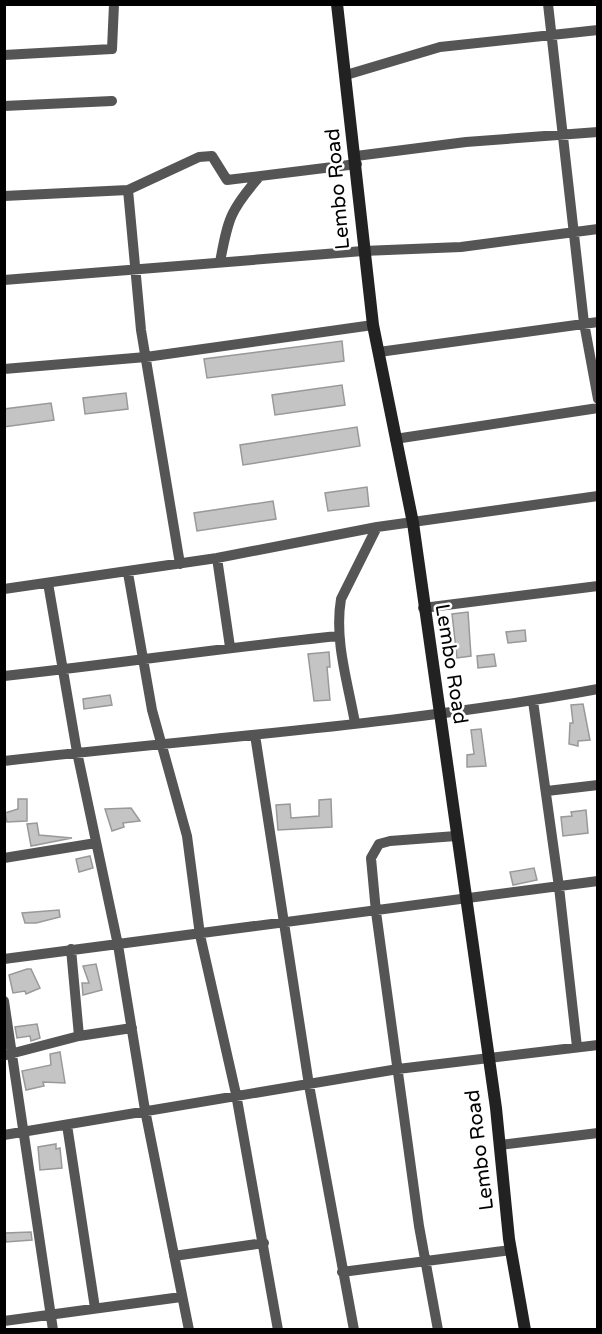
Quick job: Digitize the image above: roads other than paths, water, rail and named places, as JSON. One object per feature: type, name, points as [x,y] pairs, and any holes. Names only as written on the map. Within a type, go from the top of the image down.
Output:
[{"type":"street","points":[[4,55],[112,49],[114,4]]},
{"type":"street","name":"Lembo Road","points":[[337,4],[356,160],[363,252],[373,325],[413,523],[423,608],[500,1145],[511,1250],[525,1329]]},
{"type":"street","points":[[548,4],[584,323],[597,399]]},
{"type":"street","points":[[346,75],[440,47],[597,30]]},
{"type":"street","points":[[4,106],[112,101]]},
{"type":"street","points":[[4,196],[128,190],[198,157],[212,156],[227,180],[466,142],[597,132]]},
{"type":"street","points":[[220,262],[228,220],[241,197],[260,176]]},
{"type":"street","points":[[128,190],[137,270],[139,313],[180,564]]},
{"type":"street","points":[[4,280],[220,262],[461,247],[597,229]]},
{"type":"street","points":[[379,352],[597,322]]},
{"type":"street","points":[[4,369],[146,357],[373,325]]},
{"type":"street","points":[[395,439],[597,408]]},
{"type":"street","points":[[4,589],[128,573],[377,527],[597,496]]},
{"type":"street","points":[[355,723],[339,636],[341,599],[377,527]]},
{"type":"street","points":[[217,558],[230,646]]},
{"type":"street","points":[[128,573],[152,710],[187,836],[200,935],[236,1094],[278,1329]]},
{"type":"street","points":[[48,583],[77,752],[118,945],[145,1110],[189,1329]]},
{"type":"street","points":[[423,608],[597,586]]},
{"type":"street","points":[[4,676],[144,661],[230,646],[339,636]]},
{"type":"street","points":[[4,761],[439,713],[533,701],[597,689]]},
{"type":"street","points":[[533,701],[559,887],[577,1047]]},
{"type":"street","points":[[255,735],[309,1085],[354,1329]]},
{"type":"street","points":[[546,791],[597,785]]},
{"type":"street","points":[[438,1329],[425,1261],[375,912],[371,858],[379,844],[390,841],[456,836]]},
{"type":"street","points":[[4,858],[96,843]]},
{"type":"street","points":[[4,959],[284,924],[597,881]]},
{"type":"street","points":[[71,949],[79,1036]]},
{"type":"street","points":[[4,1001],[8,1055],[53,1329]]},
{"type":"street","points":[[8,1055],[79,1036],[132,1028]]},
{"type":"street","points":[[4,1135],[236,1094],[398,1070],[597,1046]]},
{"type":"street","points":[[67,1125],[95,1308]]},
{"type":"street","points":[[500,1145],[597,1133]]},
{"type":"street","points":[[174,1256],[264,1244]]},
{"type":"street","points":[[342,1272],[511,1250]]},
{"type":"street","points":[[4,1321],[181,1297]]}]
